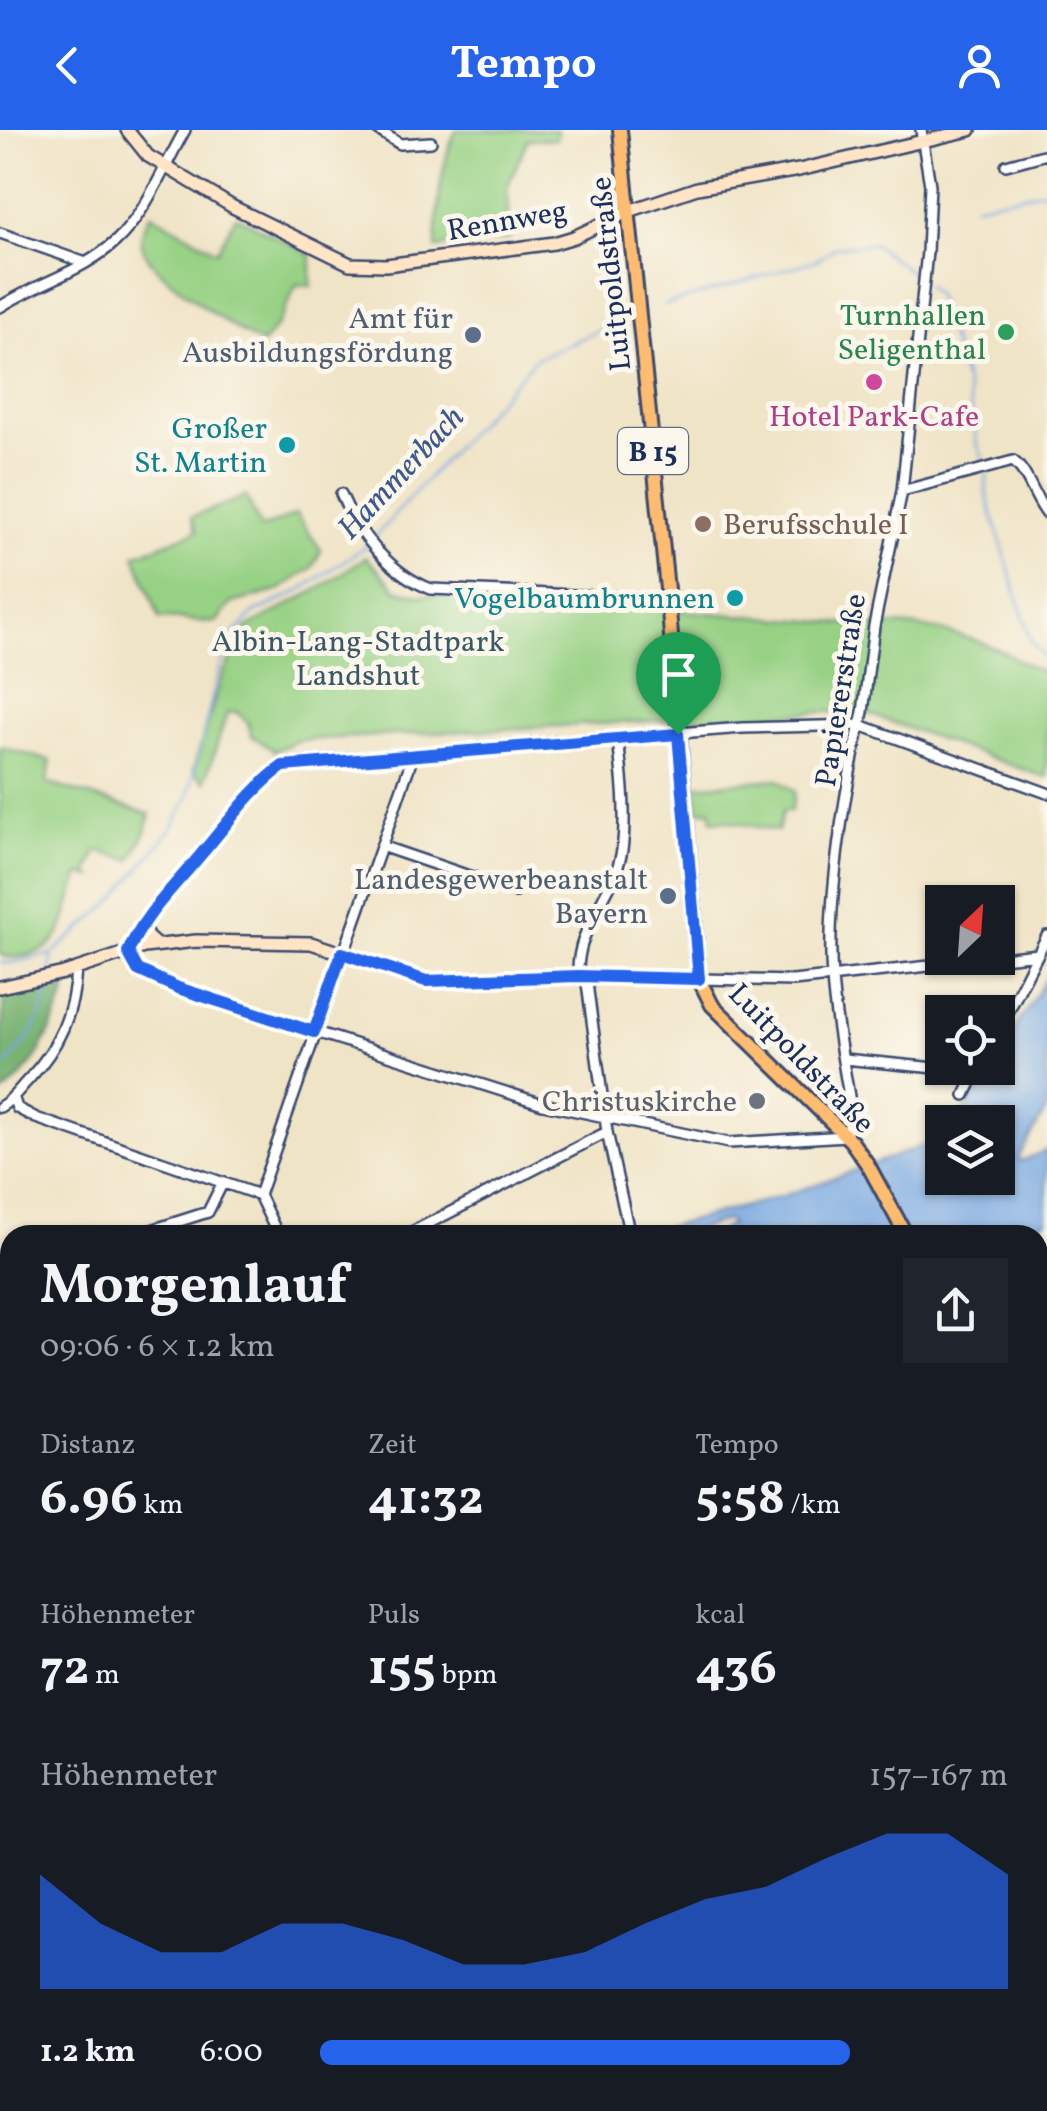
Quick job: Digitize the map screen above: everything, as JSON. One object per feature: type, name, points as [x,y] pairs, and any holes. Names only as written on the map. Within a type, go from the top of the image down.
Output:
[{"type":"main road","name":"Luitpoldstraße","points":[[620,130],[668,599],[699,979],[712,1005],[846,1136],[868,1165],[901,1225]]},
{"type":"street","name":"Rennweg","points":[[127,130],[138,147],[164,166],[234,207],[327,255],[363,266],[554,243],[629,211],[708,185],[922,137],[970,130]]},
{"type":"street","points":[[0,307],[86,263],[126,230],[185,130]]},
{"type":"street","points":[[378,130],[400,144],[430,142]]},
{"type":"street","name":"Papiererstraße","points":[[846,1136],[852,1115],[832,978],[833,905],[874,626],[902,491],[927,258],[930,185],[922,137]]},
{"type":"street","points":[[1006,164],[1047,154]]},
{"type":"street","points":[[0,233],[86,263]]},
{"type":"street","points":[[902,491],[1013,460],[1047,514]]},
{"type":"street","points":[[340,494],[357,528],[406,577],[431,589],[668,599]]},
{"type":"street","points":[[128,952],[144,924],[236,814],[283,766],[678,734],[860,725],[1047,793]]},
{"type":"street","points":[[618,739],[622,851],[580,946],[608,1132],[628,1225]]},
{"type":"street","points":[[259,1196],[414,756]]},
{"type":"street","points":[[381,846],[516,892]]},
{"type":"street","points":[[144,924],[155,944]]},
{"type":"street","points":[[1015,999],[1047,936]]},
{"type":"street","points":[[0,987],[70,971],[155,944],[196,941],[302,942],[426,981],[582,976],[793,980],[1038,954]]},
{"type":"street","points":[[128,952],[138,970],[178,988],[484,1087],[607,1118],[728,1142],[846,1136]]},
{"type":"street","points":[[0,1107],[14,1099],[49,1057],[66,1025],[75,994],[70,971]]},
{"type":"street","points":[[844,1059],[925,1066]]},
{"type":"street","points":[[965,1095],[970,1085]]},
{"type":"street","points":[[14,1099],[17,1108],[36,1118],[259,1196],[273,1225]]},
{"type":"street","points":[[813,1139],[822,1129],[826,1115]]},
{"type":"street","points":[[426,1225],[608,1132]]},
{"type":"street","points":[[167,1225],[208,1212],[223,1182]]},
{"type":"green space","points":[[456,130],[557,130],[556,139],[528,139],[507,187],[509,239],[436,248],[443,173]]},
{"type":"green space","points":[[151,214],[217,251],[236,216],[311,255],[311,286],[297,284],[277,325],[262,344],[197,302],[151,262],[142,241]]},
{"type":"green space","points":[[246,496],[261,529],[296,514],[321,550],[312,568],[277,591],[232,603],[216,622],[160,619],[135,555],[197,531],[192,517]]},
{"type":"green space","name":"Albin-Lang-Stadtpark Landshut","points":[[366,557],[397,590],[420,595],[508,597],[905,626],[968,638],[1047,673],[1047,778],[863,712],[299,740],[275,751],[252,736],[248,723],[237,712],[227,713],[205,782],[193,770],[222,676],[247,628],[322,587]]},
{"type":"green space","points":[[0,747],[51,761],[47,783],[150,814],[131,860],[97,851],[88,873],[92,877],[80,875],[64,923],[53,942],[32,954],[16,957],[0,955]]},
{"type":"green space","points":[[777,779],[795,791],[791,811],[783,811],[778,831],[712,821],[711,810],[698,811],[695,786]]},
{"type":"green space","points":[[64,986],[66,992],[41,1049],[23,1074],[0,1095],[3,996]]},
{"type":"water","points":[[1047,977],[1047,1109],[1018,1158],[1021,1161],[1047,1150],[1047,1220],[1034,1225],[728,1225],[731,1223],[727,1220],[711,1225],[674,1225],[783,1196],[925,1145],[925,1195],[1015,1195],[1015,1105],[968,1105],[981,1085],[1015,1085],[1015,1028]]},
{"type":"waterway","points":[[974,205],[1047,190]]},
{"type":"waterway","name":"Hammerbach","points":[[665,305],[817,260],[835,247],[874,244],[920,279]]},
{"type":"waterway","name":"Hammerbach","points":[[926,285],[936,295],[966,384],[977,444],[986,465]]},
{"type":"waterway","name":"Hammerbach","points":[[374,538],[535,359],[620,321]]},
{"type":"waterway","name":"Hammerbach","points":[[987,473],[986,493],[1031,642],[1047,660]]},
{"type":"waterway","name":"Hammerbach","points":[[51,973],[52,954],[114,900],[171,830],[188,798],[218,674],[231,637],[254,613],[298,592],[369,544]]},
{"type":"waterway","points":[[0,962],[52,954]]},
{"type":"waterway","name":"Hammerbach","points":[[0,1071],[33,1030],[50,981]]},
{"type":"place","name":"Turnhallen Seligenthal","points":[[1006,332]]},
{"type":"place","name":"Amt für Ausbildungsfördung","points":[[473,335]]},
{"type":"place","name":"Hotel Park-Cafe","points":[[874,382]]},
{"type":"place","name":"Großer St. Martin","points":[[287,445]]},
{"type":"place","name":"Berufsschule I","points":[[703,524]]},
{"type":"place","name":"Vogelbaumbrunnen","points":[[735,598]]},
{"type":"place","name":"Landesgewerbeanstalt Bayern","points":[[668,896]]},
{"type":"place","name":"Christuskirche","points":[[757,1101]]},
{"type":"route","points":[[678,734],[699,979],[578,976],[426,981],[342,953],[314,1032],[144,974],[128,952],[136,933],[236,814],[276,771],[293,762],[678,734]]}]
